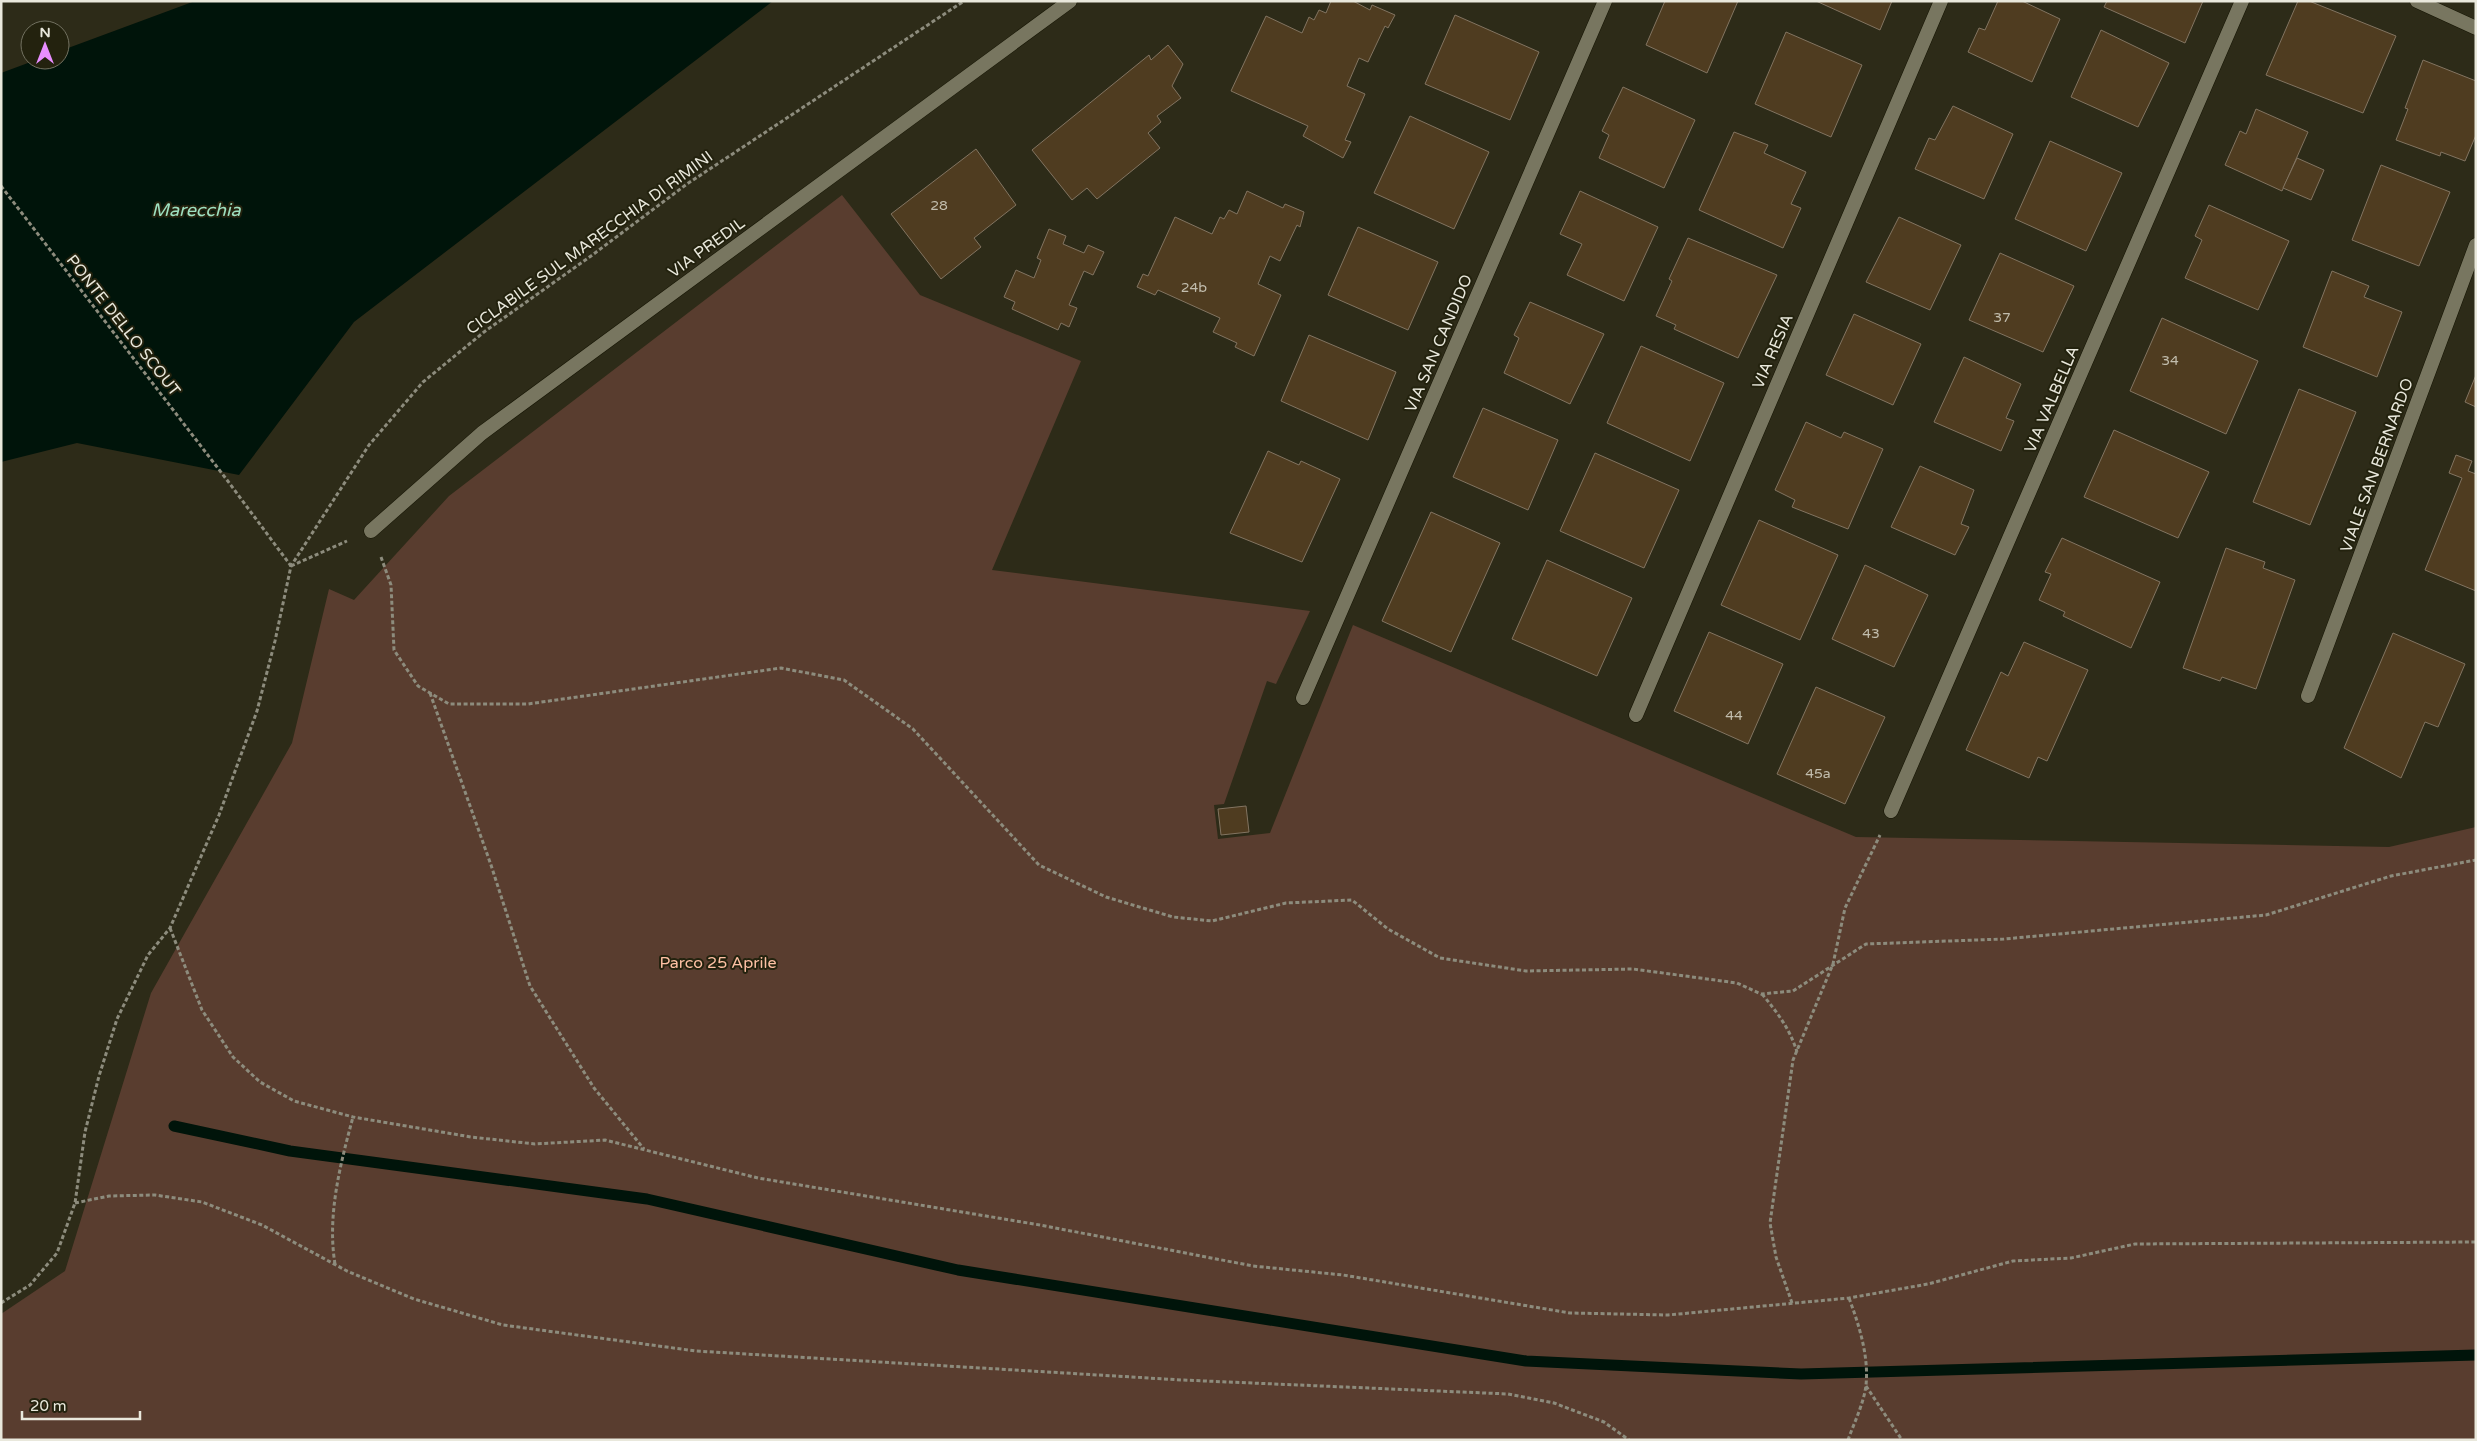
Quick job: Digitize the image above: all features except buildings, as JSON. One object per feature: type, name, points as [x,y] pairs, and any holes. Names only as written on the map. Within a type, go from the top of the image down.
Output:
[{"type":"street","name":"VIA PREDIL","points":[[371,531],[482,433],[1070,1]]},
{"type":"street","name":"VIA SAN CANDIDO","points":[[1303,698],[1605,1]]},
{"type":"street","name":"VIA RESIA","points":[[1636,715],[1941,1]]},
{"type":"street","name":"VIA VALBELLA","points":[[1891,811],[2242,1]]},
{"type":"street","points":[[2418,1],[2476,28]]},
{"type":"street","name":"VIALE SAN BERNARDO","points":[[2308,696],[2476,245]]},
{"type":"path","name":"CICLABILE SUL MARECCHIA DI RIMINI","points":[[291,566],[369,445],[423,382],[484,332],[591,256],[686,184],[964,1]]},
{"type":"path","name":"PONTE DELLO SCOUT","points":[[1,186],[291,566]]},
{"type":"path","points":[[1,1303],[30,1285],[57,1253],[75,1203],[85,1132],[98,1076],[117,1019],[148,955],[170,928],[219,815],[257,711],[275,641],[291,566],[371,531],[391,585],[394,650],[418,686],[448,704],[528,704],[781,668],[844,680],[913,729],[1039,865],[1106,897],[1173,917],[1212,921],[1286,903],[1352,900],[1388,929],[1440,958],[1526,971],[1633,969],[1737,983],[1761,994],[1778,1013],[1793,1040],[1797,1052]]},
{"type":"path","points":[[429,692],[491,865],[530,986],[594,1088],[644,1150]]},
{"type":"path","points":[[1792,1303],[1776,1257],[1770,1223],[1793,1060],[1833,964],[1845,908],[1891,811]]},
{"type":"path","points":[[1761,994],[1793,991],[1866,944],[2004,939],[2266,915],[2391,876],[2476,860]]},
{"type":"path","points":[[170,928],[202,1010],[234,1057],[260,1082],[294,1101],[353,1118],[535,1144],[606,1140],[758,1178],[1040,1225],[1253,1266],[1343,1275],[1570,1313],[1668,1315],[1849,1298],[1928,1284],[2013,1261],[2071,1258],[2135,1244],[2476,1242]]},
{"type":"path","points":[[335,1265],[331,1238],[339,1179],[353,1118]]},
{"type":"path","points":[[75,1203],[109,1196],[155,1195],[202,1202],[262,1225],[335,1265],[414,1299],[503,1325],[696,1351],[1172,1380],[1508,1394],[1554,1403],[1604,1422],[1629,1440]]},
{"type":"path","points":[[1848,1440],[1866,1385],[1864,1353],[1858,1321],[1849,1298]]},
{"type":"path","points":[[1866,1385],[1902,1440]]},
{"type":"green space","name":"Parco 25 Aprile","points":[[842,195],[920,295],[1081,361],[992,570],[1310,611],[1276,684],[1267,681],[1224,804],[1214,805],[1218,839],[1270,833],[1353,625],[1856,837],[2389,847],[2476,827],[2476,1440],[1,1440],[1,1314],[65,1271],[151,993],[292,743],[329,589],[354,600],[449,496]]},
{"type":"water","name":"Marecchia","points":[[195,1],[773,1],[354,322],[239,475],[77,443],[1,462],[1,73],[20,66],[20,70],[70,70],[70,47]]},
{"type":"waterway","points":[[174,1126],[290,1151],[647,1199],[958,1270],[1526,1361],[1801,1374],[2476,1355]]}]
